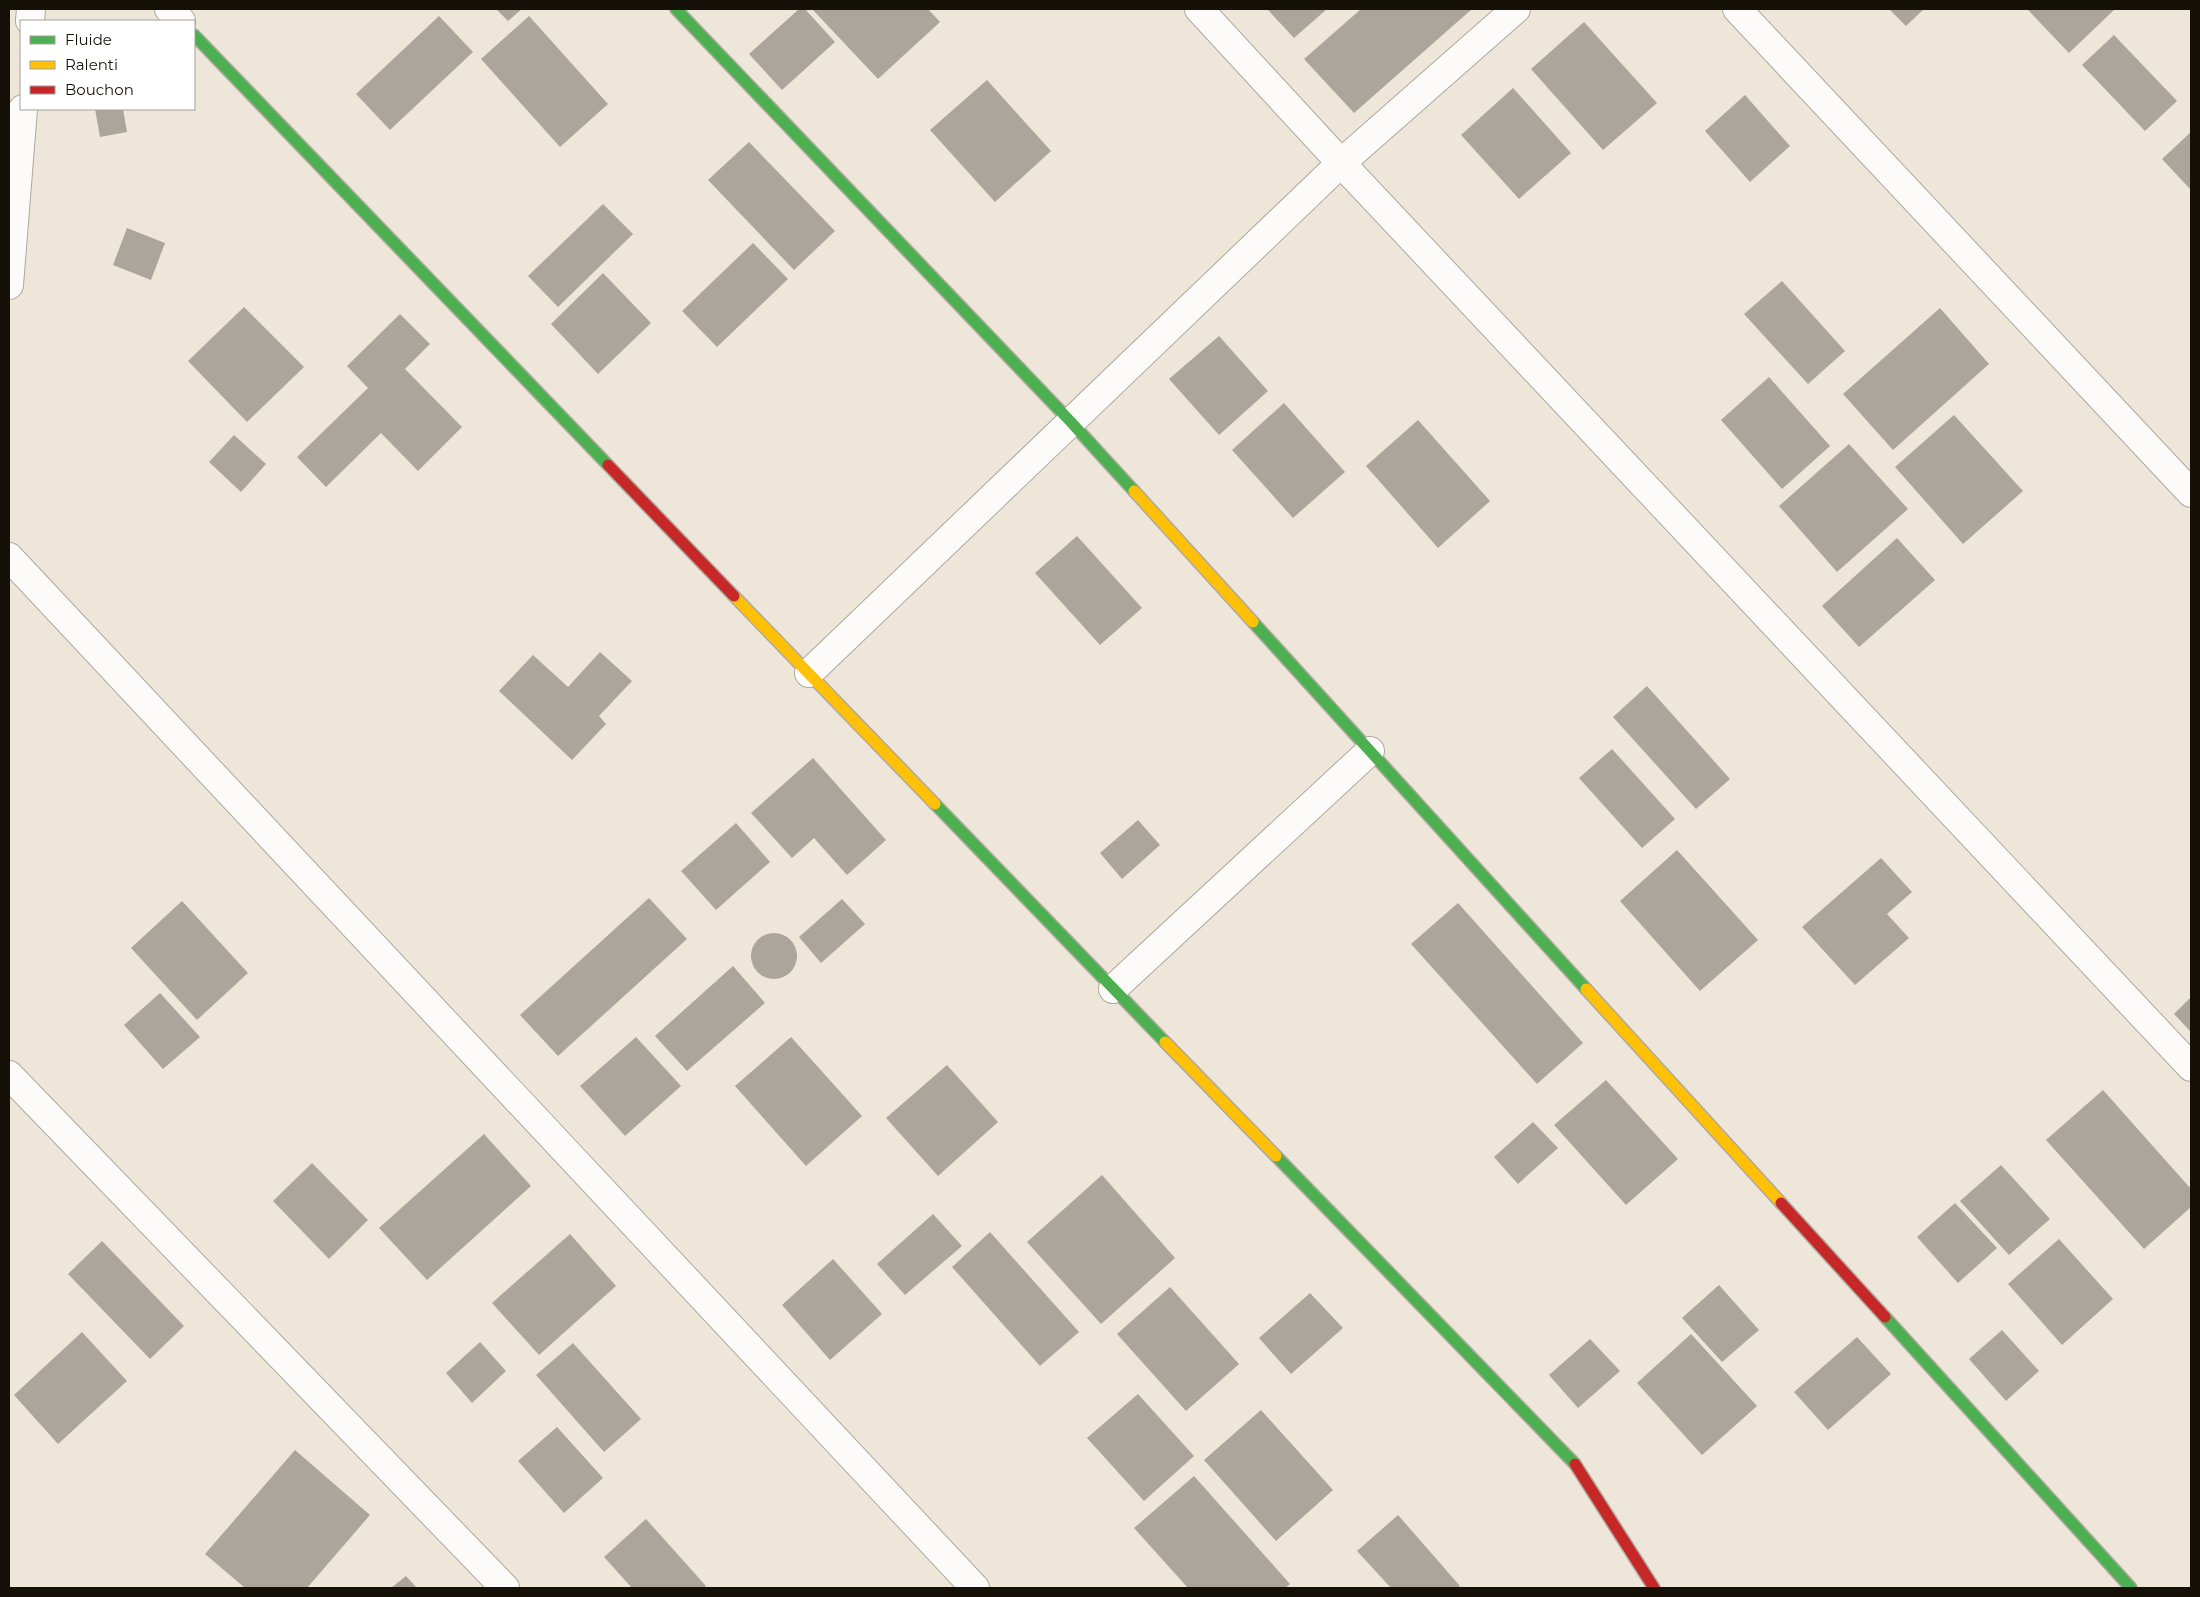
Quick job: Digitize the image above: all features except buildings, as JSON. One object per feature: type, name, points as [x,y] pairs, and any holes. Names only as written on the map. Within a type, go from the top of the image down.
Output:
[{"type":"street","points":[[169,9],[180,20]]},
{"type":"street","points":[[676,9],[1070,421],[2131,1588]]},
{"type":"street","points":[[1199,9],[1340,163],[2191,1067]]},
{"type":"street","points":[[809,673],[1340,163],[1516,9]]},
{"type":"street","points":[[1737,9],[2191,493]]},
{"type":"street","points":[[195,36],[1113,989],[1572,1459],[1654,1588]]},
{"type":"street","points":[[9,284],[23,110]]},
{"type":"street","points":[[9,557],[967,1586]]},
{"type":"street","points":[[1113,989],[1370,751]]},
{"type":"street","points":[[9,1075],[505,1588]]},
{"type":"traffic: fast","points":[[676,9],[1070,421],[1134,491]]},
{"type":"traffic: fast","points":[[195,36],[608,465]]},
{"type":"traffic: fast","points":[[1253,622],[1586,989]]},
{"type":"traffic: fast","points":[[935,804],[1165,1042]]},
{"type":"traffic: fast","points":[[1276,1156],[1575,1464]]},
{"type":"traffic: fast","points":[[1885,1317],[2131,1588]]},
{"type":"traffic: slow","points":[[1134,491],[1253,622]]},
{"type":"traffic: slow","points":[[734,596],[935,804]]},
{"type":"traffic: slow","points":[[1586,989],[1781,1203]]},
{"type":"traffic: slow","points":[[1165,1042],[1276,1156]]},
{"type":"traffic: jam","points":[[608,465],[734,596]]},
{"type":"traffic: jam","points":[[1781,1203],[1885,1317]]},
{"type":"traffic: jam","points":[[1575,1464],[1654,1588]]}]
